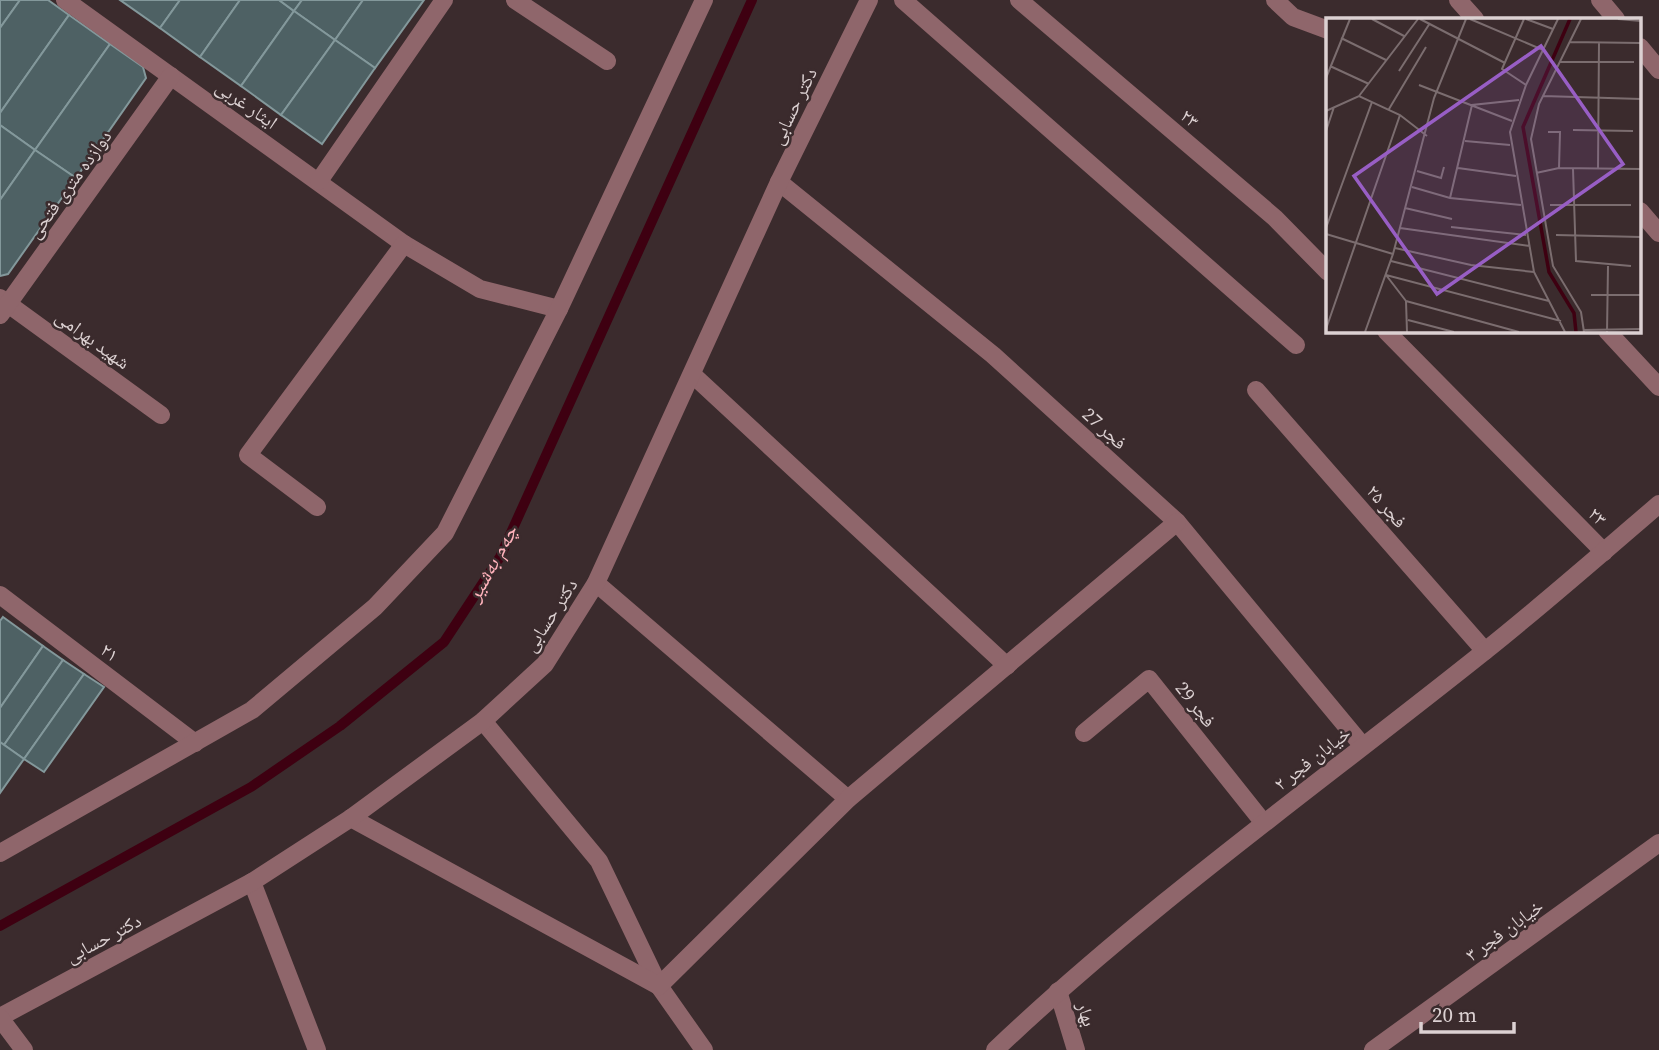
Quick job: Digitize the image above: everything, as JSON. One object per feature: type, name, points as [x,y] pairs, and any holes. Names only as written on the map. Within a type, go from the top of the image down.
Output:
[{"type":"street","name":"ایثار غربی","points":[[65,0],[404,244],[480,289],[559,309]]},
{"type":"street","points":[[319,181],[444,0]]},
{"type":"street","points":[[515,0],[607,61]]},
{"type":"street","points":[[0,853],[252,710],[355,624],[445,533],[559,309],[704,0]]},
{"type":"street","name":"دکتر حسابی","points":[[0,1017],[252,882],[351,818],[482,721],[545,664],[596,583],[779,183],[869,0]]},
{"type":"street","points":[[903,0],[1296,345]]},
{"type":"street","name":"۲۳","points":[[1019,0],[1275,218],[1326,270]]},
{"type":"street","points":[[1275,0],[1293,17],[1326,29]]},
{"type":"street","points":[[1458,0],[1474,18]]},
{"type":"street","points":[[1600,0],[1615,18]]},
{"type":"street","points":[[1642,49],[1659,69]]},
{"type":"street","name":"دوازده متری فتحی","points":[[3,306],[171,76]]},
{"type":"street","name":"فجر 27","points":[[779,183],[993,355],[1177,522],[1363,745]]},
{"type":"street","points":[[1642,213],[1659,233]]},
{"type":"street","points":[[317,507],[248,455],[404,244]]},
{"type":"street","name":"شهید بهرامی","points":[[3,306],[161,415]]},
{"type":"street","name":"۲۳","points":[[1387,332],[1604,552]]},
{"type":"street","points":[[1608,332],[1659,387]]},
{"type":"street","points":[[693,375],[1007,666]]},
{"type":"street","name":"فجر ۲۵","points":[[1256,390],[1485,651]]},
{"type":"street","name":"خیابان فجر ۲","points":[[995,1050],[1058,990],[1263,822],[1485,651],[1659,504]]},
{"type":"street","points":[[659,986],[848,799],[1177,522]]},
{"type":"street","points":[[596,583],[848,799]]},
{"type":"street","name":"۲۱","points":[[0,595],[195,743]]},
{"type":"street","name":"فجر 29","points":[[1084,733],[1149,679],[1263,822]]},
{"type":"street","points":[[482,721],[599,861],[659,986],[704,1050]]},
{"type":"street","points":[[351,818],[659,986]]},
{"type":"street","name":"خیابان فجر ۳","points":[[1373,1050],[1659,843]]},
{"type":"street","points":[[252,882],[317,1050]]},
{"type":"street","name":"بهار","points":[[1058,990],[1076,1050]]},
{"type":"street","points":[[0,1017],[24,1050]]},
{"type":"building","points":[[0,0],[20,0],[0,28]]},
{"type":"building","points":[[20,0],[48,0],[69,15],[0,113],[0,28]]},
{"type":"building","points":[[120,0],[180,0],[160,28]]},
{"type":"building","points":[[180,0],[240,0],[200,57],[160,28]]},
{"type":"building","points":[[240,0],[279,0],[294,11],[241,86],[200,57]]},
{"type":"building","points":[[279,0],[302,0],[294,11]]},
{"type":"building","points":[[302,0],[363,0],[335,40],[294,11]]},
{"type":"building","points":[[363,0],[424,0],[375,68],[335,40]]},
{"type":"building","points":[[294,11],[335,40],[281,115],[241,86]]},
{"type":"building","points":[[69,15],[110,44],[35,150],[0,125],[0,113]]},
{"type":"building","points":[[335,40],[375,68],[322,144],[281,115]]},
{"type":"building","points":[[110,44],[143,67],[146,78],[76,178],[35,150]]},
{"type":"building","points":[[0,125],[35,150],[0,200]]},
{"type":"building","points":[[35,150],[76,178],[8,274],[0,276],[0,200]]},
{"type":"building","points":[[3,617],[43,646],[0,708],[0,621]]},
{"type":"building","points":[[43,646],[63,660],[4,745],[0,742],[0,708]]},
{"type":"building","points":[[63,660],[84,674],[24,759],[4,745]]},
{"type":"building","points":[[84,674],[104,687],[44,772],[24,759]]},
{"type":"building","points":[[0,742],[24,759],[0,793]]},
{"type":"waterway","name":"چەم بەشیر","points":[[0,926],[251,787],[340,726],[444,642],[500,557],[752,0]]}]
